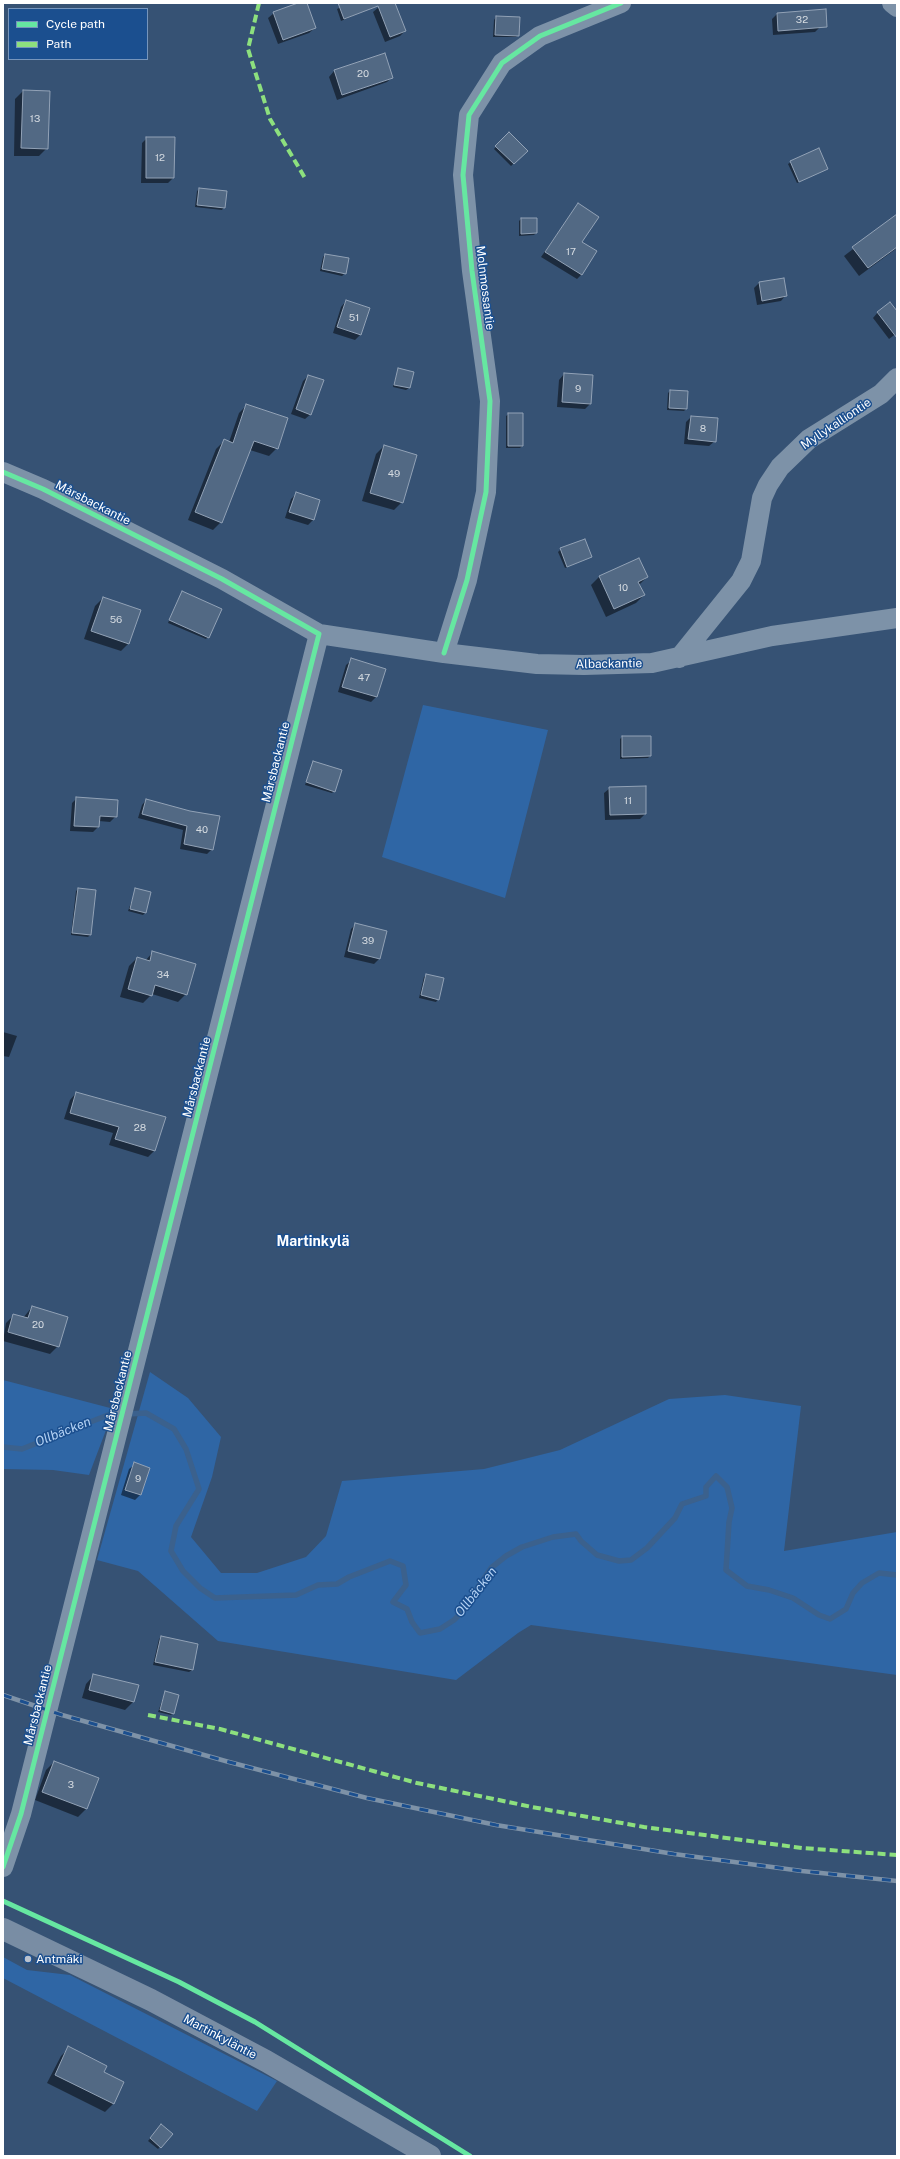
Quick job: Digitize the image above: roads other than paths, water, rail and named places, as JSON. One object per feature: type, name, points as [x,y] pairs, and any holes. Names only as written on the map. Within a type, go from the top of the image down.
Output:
[{"type":"street","name":"Molnmossantie","points":[[444,653],[467,580],[486,492],[490,401],[472,270],[463,175],[469,115],[502,63],[540,36],[621,3]]},
{"type":"street","points":[[892,3],[897,7]]},
{"type":"street","name":"Myllykalliontie","points":[[679,658],[742,581],[751,561],[762,498],[780,466],[810,439],[881,394],[897,378]]},
{"type":"street","name":"Mårsbackantie","points":[[3,472],[43,489],[222,579],[319,634],[21,1814],[3,1867]]},
{"type":"street","name":"Albackantie","points":[[319,634],[444,653],[537,664],[584,665],[652,663],[772,636],[897,618]]},
{"type":"street","name":"Martinkyläntie","points":[[3,1929],[151,2000],[266,2061],[430,2156]]},
{"type":"waterway","name":"Ollbäcken","points":[[3,1447],[22,1449],[108,1415],[146,1413],[174,1429],[186,1449],[199,1489],[176,1526],[171,1551],[183,1571],[200,1588],[215,1598],[296,1595],[318,1585],[337,1584],[349,1577],[390,1561],[403,1566],[406,1585],[393,1602],[407,1609],[412,1622],[420,1633],[440,1629],[454,1620],[467,1607],[491,1568],[506,1556],[522,1547],[553,1537],[576,1534],[581,1541],[597,1555],[619,1561],[631,1560],[647,1548],[675,1518],[682,1504],[706,1496],[706,1487],[716,1476],[727,1487],[732,1508],[729,1522],[726,1570],[747,1586],[769,1590],[793,1598],[819,1615],[830,1619],[846,1609],[853,1593],[862,1583],[879,1573],[897,1575]]},
{"type":"railway","points":[[3,1695],[62,1715],[229,1762],[367,1798],[496,1825],[674,1854],[802,1871],[897,1881]]},
{"type":"place","name":"Antmäki","points":[[28,1959]]},
{"type":"district","name":"Martinkylä","points":[[313,1242]]}]
